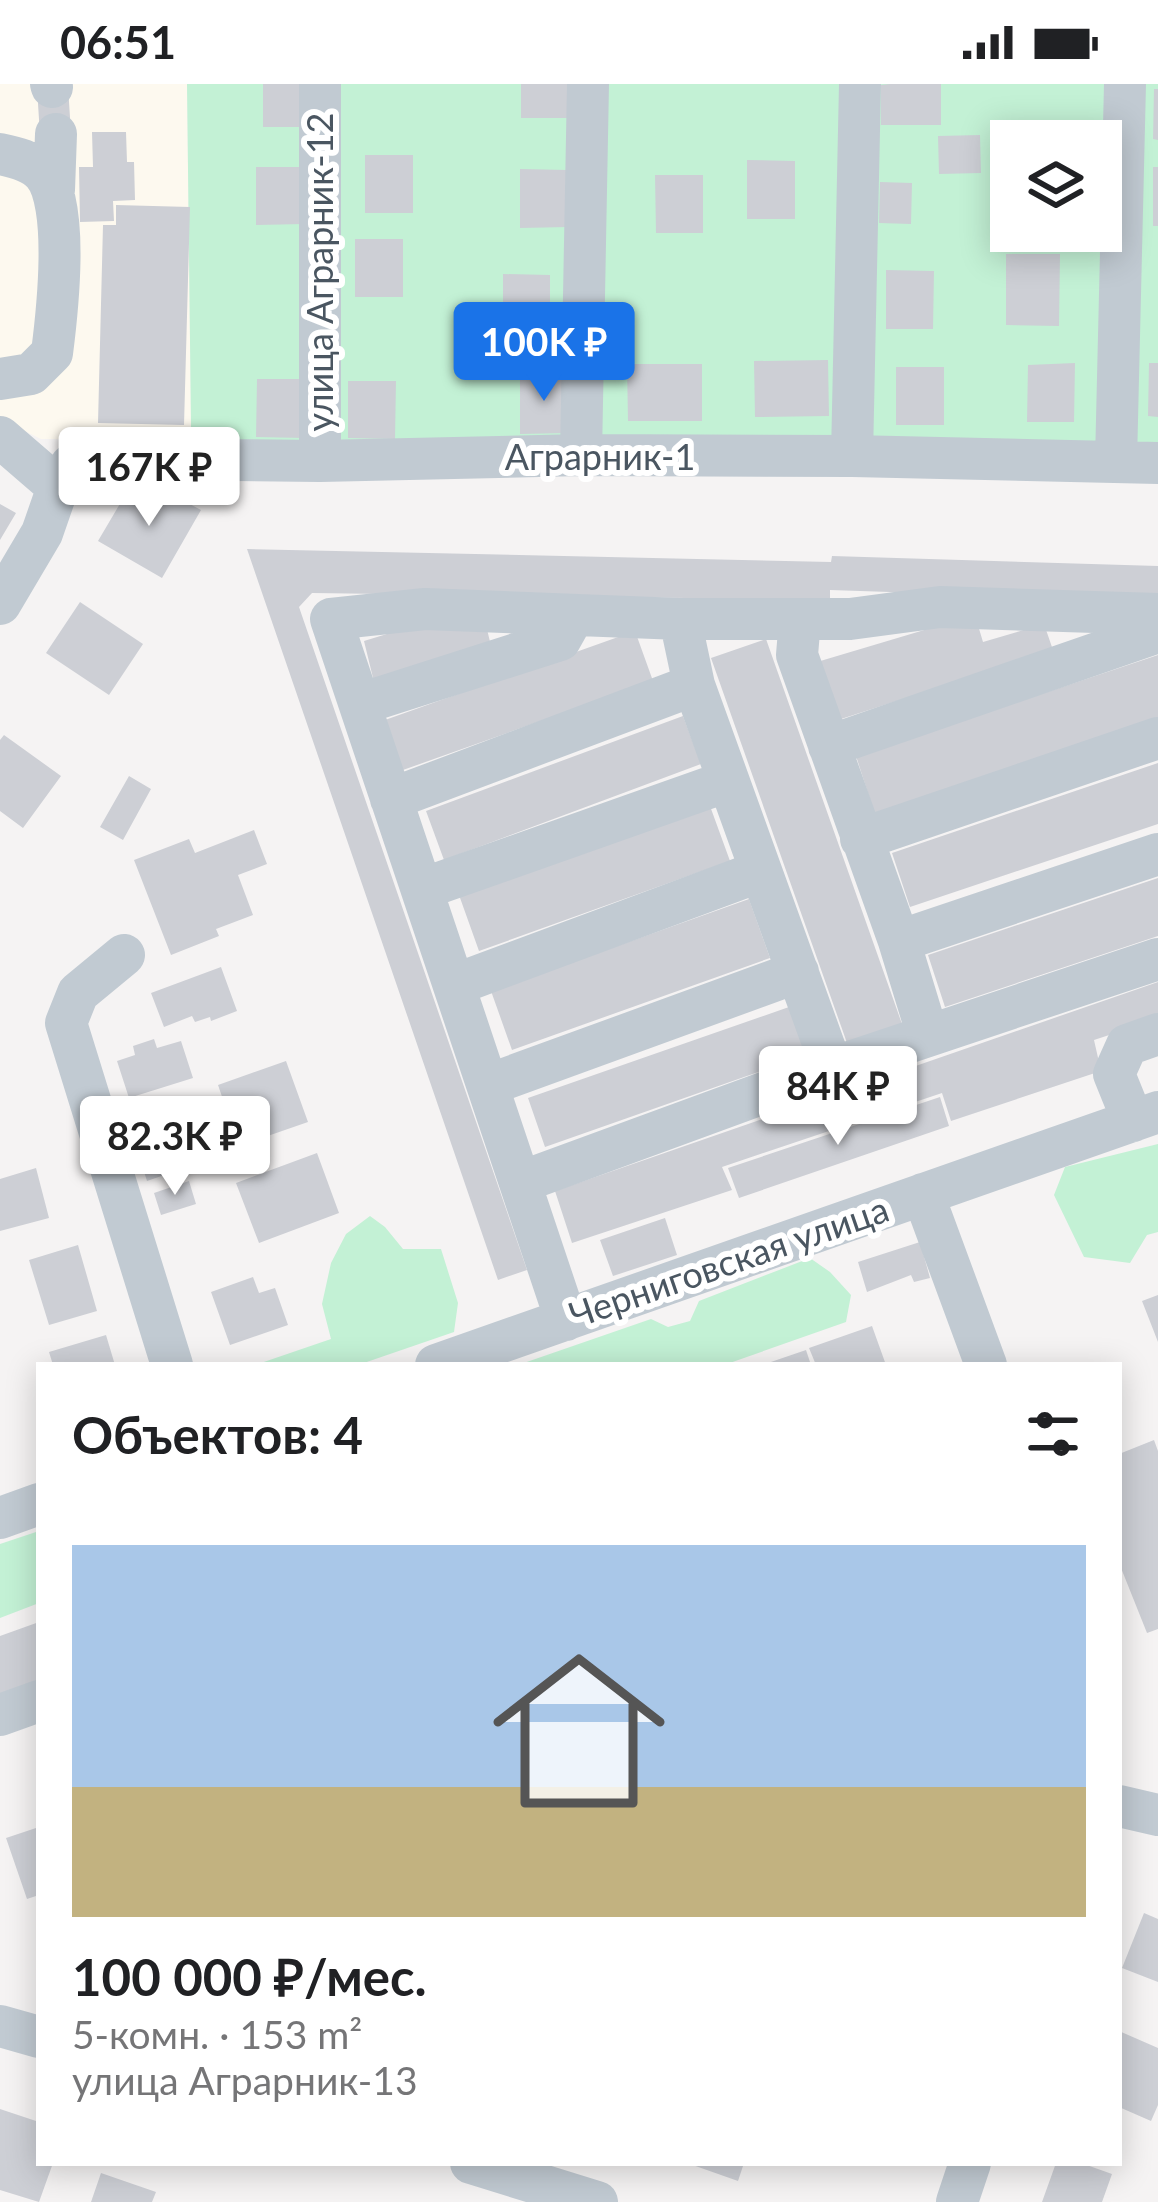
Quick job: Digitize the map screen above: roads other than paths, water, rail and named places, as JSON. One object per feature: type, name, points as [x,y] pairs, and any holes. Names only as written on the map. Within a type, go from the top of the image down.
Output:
[{"type":"street","name":"улица Аграрник-12","points":[[320,84],[320,460]]},
{"type":"street","points":[[581,455],[588,84]]},
{"type":"street","points":[[852,456],[860,84]]},
{"type":"street","points":[[1125,84],[1137,462]]},
{"type":"street","points":[[0,379],[31,374],[52,353],[60,249],[54,190],[56,134]]},
{"type":"street","points":[[0,154],[22,159],[43,172],[54,190]]},
{"type":"street","points":[[0,437],[58,487],[41,533],[0,604]]},
{"type":"street","name":"Аграрник-1","points":[[58,487],[71,465],[93,454],[138,451],[235,460],[581,455],[1137,462]]},
{"type":"street","points":[[566,1320],[331,619],[425,608],[680,619],[850,619],[940,607],[1158,614]]},
{"type":"street","points":[[360,704],[560,640],[574,614]]},
{"type":"street","points":[[680,619],[694,685],[832,1068]]},
{"type":"street","points":[[800,619],[797,655],[928,1036]]},
{"type":"street","points":[[829,746],[1158,632]]},
{"type":"street","points":[[392,799],[694,685]]},
{"type":"street","points":[[861,839],[1158,738]]},
{"type":"street","points":[[422,889],[728,781]]},
{"type":"street","points":[[899,941],[1158,854]]},
{"type":"street","points":[[454,985],[761,871]]},
{"type":"street","points":[[124,956],[78,993],[66,1023],[171,1362]]},
{"type":"street","points":[[521,1182],[832,1068],[1158,959]]},
{"type":"street","points":[[488,1085],[798,972]]},
{"type":"street","points":[[1146,1117],[1114,1074],[1126,1045],[1158,1034]]},
{"type":"street","name":"Черниговская улица","points":[[445,1362],[1146,1117]]},
{"type":"street","points":[[923,1194],[985,1362]]},
{"type":"street","points":[[0,1518],[36,1505]]},
{"type":"street","points":[[0,1715],[36,1702]]},
{"type":"street","points":[[1122,1807],[1158,1815]]},
{"type":"street","points":[[0,2026],[36,2037]]},
{"type":"street","points":[[481,2166],[597,2202]]},
{"type":"street","points":[[957,2202],[969,2166]]}]
